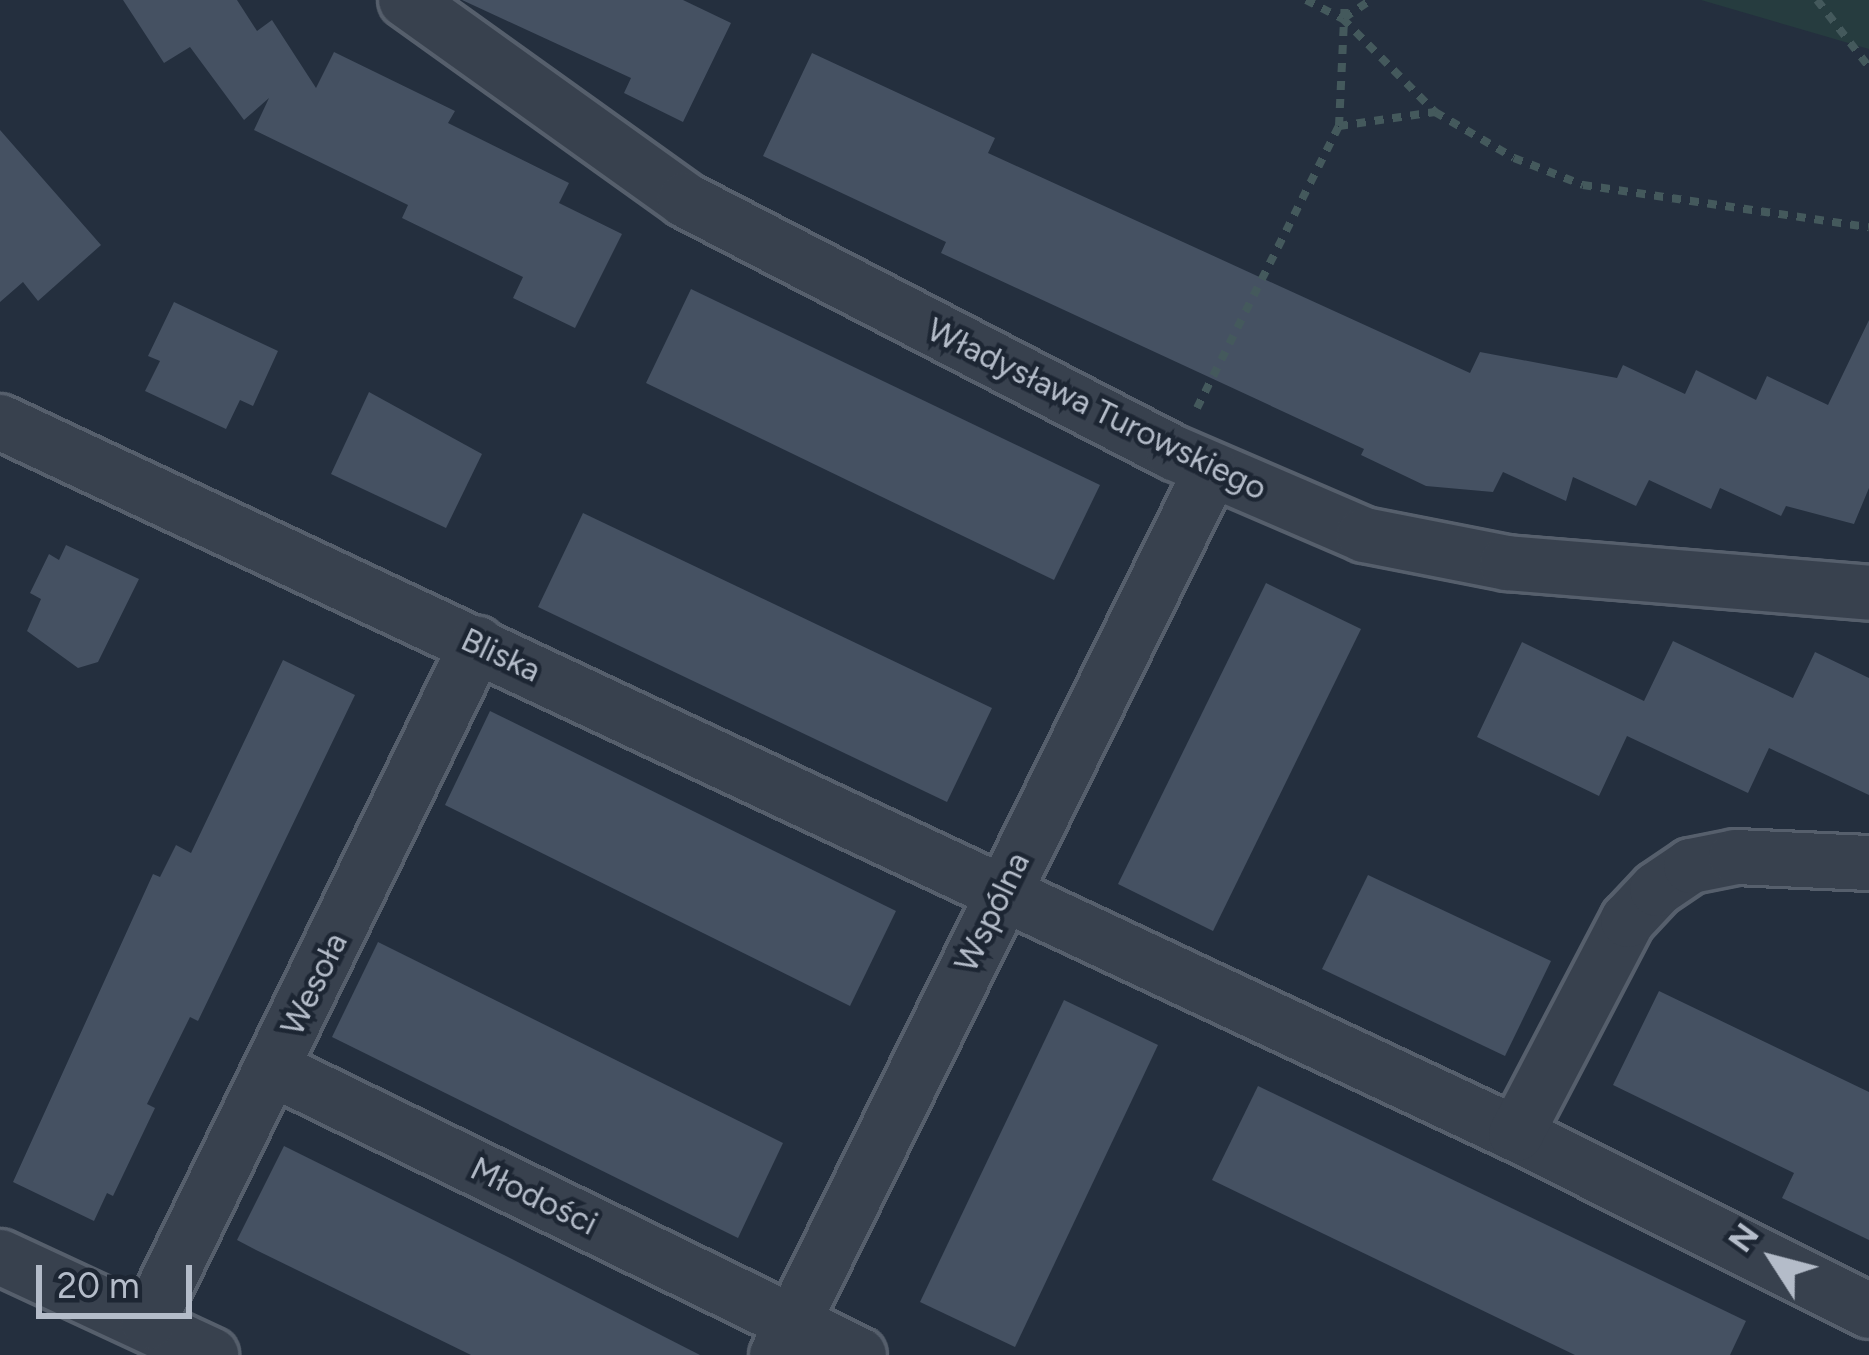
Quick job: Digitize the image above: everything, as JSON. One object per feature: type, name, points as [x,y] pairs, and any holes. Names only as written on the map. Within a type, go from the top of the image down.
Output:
[{"type":"street","name":"Władysława Turowskiego","points":[[413,2],[686,200],[1193,462],[1364,535],[1508,563],[1869,592]]},
{"type":"street","name":"Bliska","points":[[0,422],[1516,1134],[1869,1311]]},
{"type":"street","name":"Wspólna","points":[[785,1340],[1002,890],[1193,462]]},
{"type":"street","name":"Wesoła","points":[[148,1322],[477,644]]},
{"type":"street","points":[[1516,1134],[1628,920],[1657,889],[1691,866],[1736,857],[1869,863]]},
{"type":"street","name":"Młodości","points":[[273,1070],[785,1340],[859,1355]]},
{"type":"street","points":[[0,1257],[211,1355]]},
{"type":"path","points":[[1306,0],[1343,19],[1435,112],[1514,158],[1583,185],[1869,227]]},
{"type":"path","points":[[1193,462],[1339,125],[1345,0]]},
{"type":"path","points":[[1343,19],[1371,0]]},
{"type":"path","points":[[1817,0],[1869,68]]},
{"type":"path","points":[[1339,125],[1435,112]]},
{"type":"green space","points":[[1701,0],[1869,0],[1869,49]]},
{"type":"building","points":[[123,0],[237,0],[257,31],[272,20],[316,88],[334,52],[455,111],[448,123],[569,183],[559,203],[622,234],[575,328],[513,298],[523,277],[402,218],[408,205],[254,130],[269,98],[244,120],[190,47],[164,63]]},
{"type":"building","points":[[462,0],[683,0],[731,23],[683,122],[624,93],[631,78]]},
{"type":"building","points":[[812,53],[995,138],[988,153],[1470,373],[1480,352],[1617,378],[1623,365],[1685,394],[1696,370],[1756,400],[1767,376],[1828,405],[1869,320],[1869,488],[1854,524],[1786,506],[1781,516],[1720,488],[1711,509],[1649,480],[1636,506],[1573,477],[1566,501],[1503,472],[1493,492],[1426,486],[1361,455],[1364,449],[941,253],[946,242],[763,156]]},
{"type":"building","points":[[0,130],[101,245],[38,301],[23,282],[0,302]]},
{"type":"building","points":[[691,289],[1100,485],[1054,580],[646,383]]},
{"type":"building","points":[[174,302],[278,351],[253,406],[240,400],[226,429],[145,391],[160,361],[148,356]]},
{"type":"building","points":[[369,392],[482,454],[446,528],[331,474]]},
{"type":"building","points":[[583,513],[992,708],[947,802],[538,607]]},
{"type":"building","points":[[66,545],[139,579],[98,662],[78,668],[27,631],[41,599],[30,593],[49,554],[59,560]]},
{"type":"building","points":[[1266,583],[1361,629],[1213,931],[1118,884]]},
{"type":"building","points":[[1673,641],[1793,698],[1815,652],[1869,678],[1869,795],[1769,748],[1748,793],[1627,736],[1599,796],[1477,737],[1522,642],[1644,701]]},
{"type":"building","points":[[283,660],[355,695],[198,1021],[190,1017],[147,1104],[155,1108],[113,1196],[107,1193],[94,1221],[13,1182],[153,874],[160,877],[176,845],[191,853]]},
{"type":"building","points":[[490,711],[896,911],[850,1006],[445,805]]},
{"type":"building","points":[[1368,875],[1551,961],[1505,1056],[1322,969]]},
{"type":"building","points":[[378,942],[783,1143],[738,1238],[332,1037]]},
{"type":"building","points":[[1659,991],[1869,1092],[1869,1240],[1782,1198],[1794,1173],[1613,1085]]},
{"type":"building","points":[[1064,1000],[1158,1045],[1015,1347],[920,1302]]},
{"type":"building","points":[[1258,1086],[1746,1321],[1730,1355],[1575,1355],[1212,1180]]},
{"type":"building","points":[[284,1146],[700,1355],[471,1355],[256,1250],[237,1240]]}]
